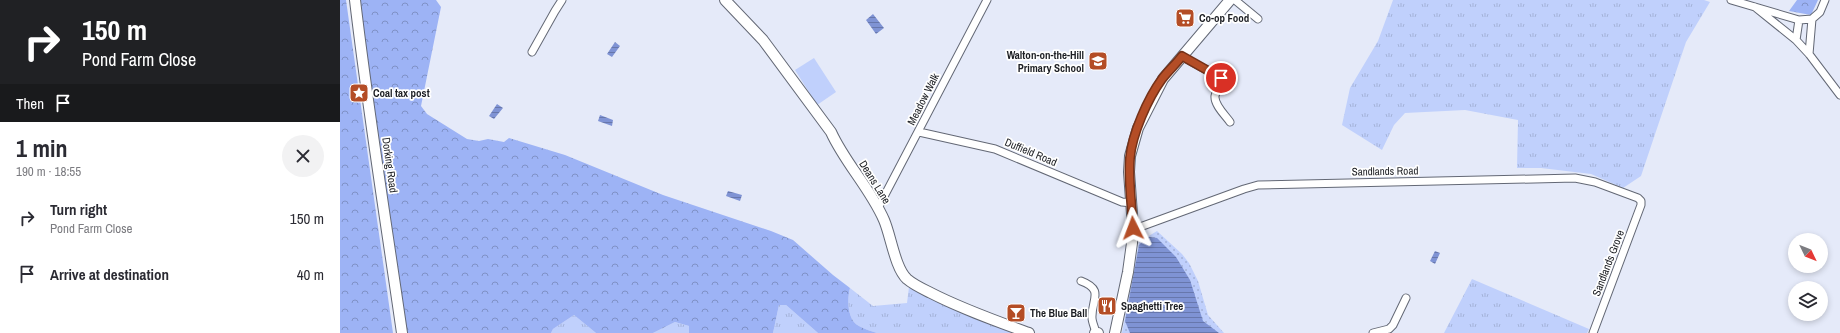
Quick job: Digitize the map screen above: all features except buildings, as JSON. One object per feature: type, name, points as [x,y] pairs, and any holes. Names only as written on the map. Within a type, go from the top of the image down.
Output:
[{"type":"main road","name":"Dorking Road","points":[[355,0],[364,77],[374,136],[402,333]]},
{"type":"main road","name":"Deans Lane","points":[[725,0],[763,40],[822,117],[837,145],[878,208],[900,267],[908,280],[945,300],[1029,333]]},
{"type":"main road","points":[[1115,333],[1128,272],[1133,228],[1129,172],[1130,156],[1136,133],[1154,92],[1162,79],[1230,0]]},
{"type":"street","points":[[532,52],[562,0]]},
{"type":"street","name":"Meadow Walk","points":[[878,208],[987,0]]},
{"type":"street","points":[[1235,0],[1258,18]]},
{"type":"street","points":[[1731,0],[1799,20],[1812,19],[1820,12],[1825,0]]},
{"type":"street","points":[[1755,6],[1796,40],[1809,54],[1840,95]]},
{"type":"street","points":[[1809,54],[1812,19]]},
{"type":"street","points":[[1796,40],[1799,20]]},
{"type":"street","points":[[1182,56],[1221,78],[1222,84],[1215,96],[1216,103],[1230,122]]},
{"type":"street","name":"Duffield Road","points":[[919,132],[995,149],[1112,197],[1132,203]]},
{"type":"street","name":"Sandlands Road","points":[[1133,228],[1140,227],[1244,189],[1258,185],[1274,184],[1575,178],[1595,182],[1641,201]]},
{"type":"street","name":"Sandlands Grove","points":[[1593,333],[1641,205],[1641,201]]},
{"type":"street","points":[[1081,282],[1092,286],[1094,291],[1095,300],[1092,319],[1096,333]]},
{"type":"street","points":[[1374,333],[1389,329],[1393,325],[1406,298]]},
{"type":"green space","points":[[340,0],[346,0],[393,333],[340,333]]},
{"type":"green space","points":[[359,0],[436,0],[441,7],[421,106],[427,114],[467,139],[479,141],[488,139],[504,142],[509,138],[565,155],[663,195],[771,231],[793,240],[850,288],[848,303],[852,319],[859,326],[877,333],[818,333],[786,305],[779,305],[773,333],[689,333],[689,326],[675,322],[653,333],[596,333],[574,315],[553,329],[551,333],[407,333]]},
{"type":"green space","points":[[1393,0],[1704,0],[1710,2],[1686,42],[1641,176],[1623,188],[1591,174],[1541,168],[1517,168],[1518,120],[1465,110],[1405,113],[1394,125],[1382,150],[1342,125],[1350,88],[1378,41]]},
{"type":"green space","points":[[1797,0],[1818,0],[1811,15],[1789,11]]},
{"type":"green space","points":[[814,58],[836,92],[817,105],[795,70]]},
{"type":"green space","points":[[1157,231],[1182,254],[1189,263],[1198,281],[1208,315],[1224,333],[1122,333],[1139,242]]},
{"type":"green space","points":[[1472,279],[1589,329],[1587,333],[1444,333]]},
{"type":"green space","points":[[909,287],[952,309],[1015,333],[877,333],[859,326],[852,319],[848,303],[850,288],[873,306],[907,303]]},
{"type":"green space","points":[[779,305],[786,305],[818,333],[773,333]]},
{"type":"green space","points":[[574,315],[596,333],[551,333],[553,329]]},
{"type":"green space","points":[[675,322],[689,326],[689,333],[653,333]]},
{"type":"shaded area","points":[[873,14],[884,28],[876,34],[866,20]]},
{"type":"shaded area","points":[[615,42],[620,46],[612,57],[607,54]]},
{"type":"shaded area","points":[[497,104],[503,108],[494,119],[489,116]]},
{"type":"shaded area","points":[[600,115],[613,120],[612,126],[598,121]]},
{"type":"shaded area","points":[[728,191],[742,195],[740,201],[726,196]]},
{"type":"shaded area","points":[[1149,237],[1157,238],[1176,257],[1190,280],[1203,321],[1219,333],[1130,333],[1125,321],[1139,245]]},
{"type":"shaded area","points":[[1435,251],[1440,253],[1435,264],[1430,261]]},
{"type":"place","name":"Co-op Food","points":[[1185,18]]},
{"type":"place","name":"Walton-on-the-Hill Primary School","points":[[1098,61]]},
{"type":"place","name":"Coal tax post","points":[[359,93]]},
{"type":"place","name":"Spaghetti Tree","points":[[1107,306]]},
{"type":"place","name":"The Blue Ball","points":[[1016,313]]},
{"type":"route","points":[[1133,228],[1129,172],[1130,156],[1138,128],[1154,92],[1162,79],[1182,56],[1221,78]]}]
